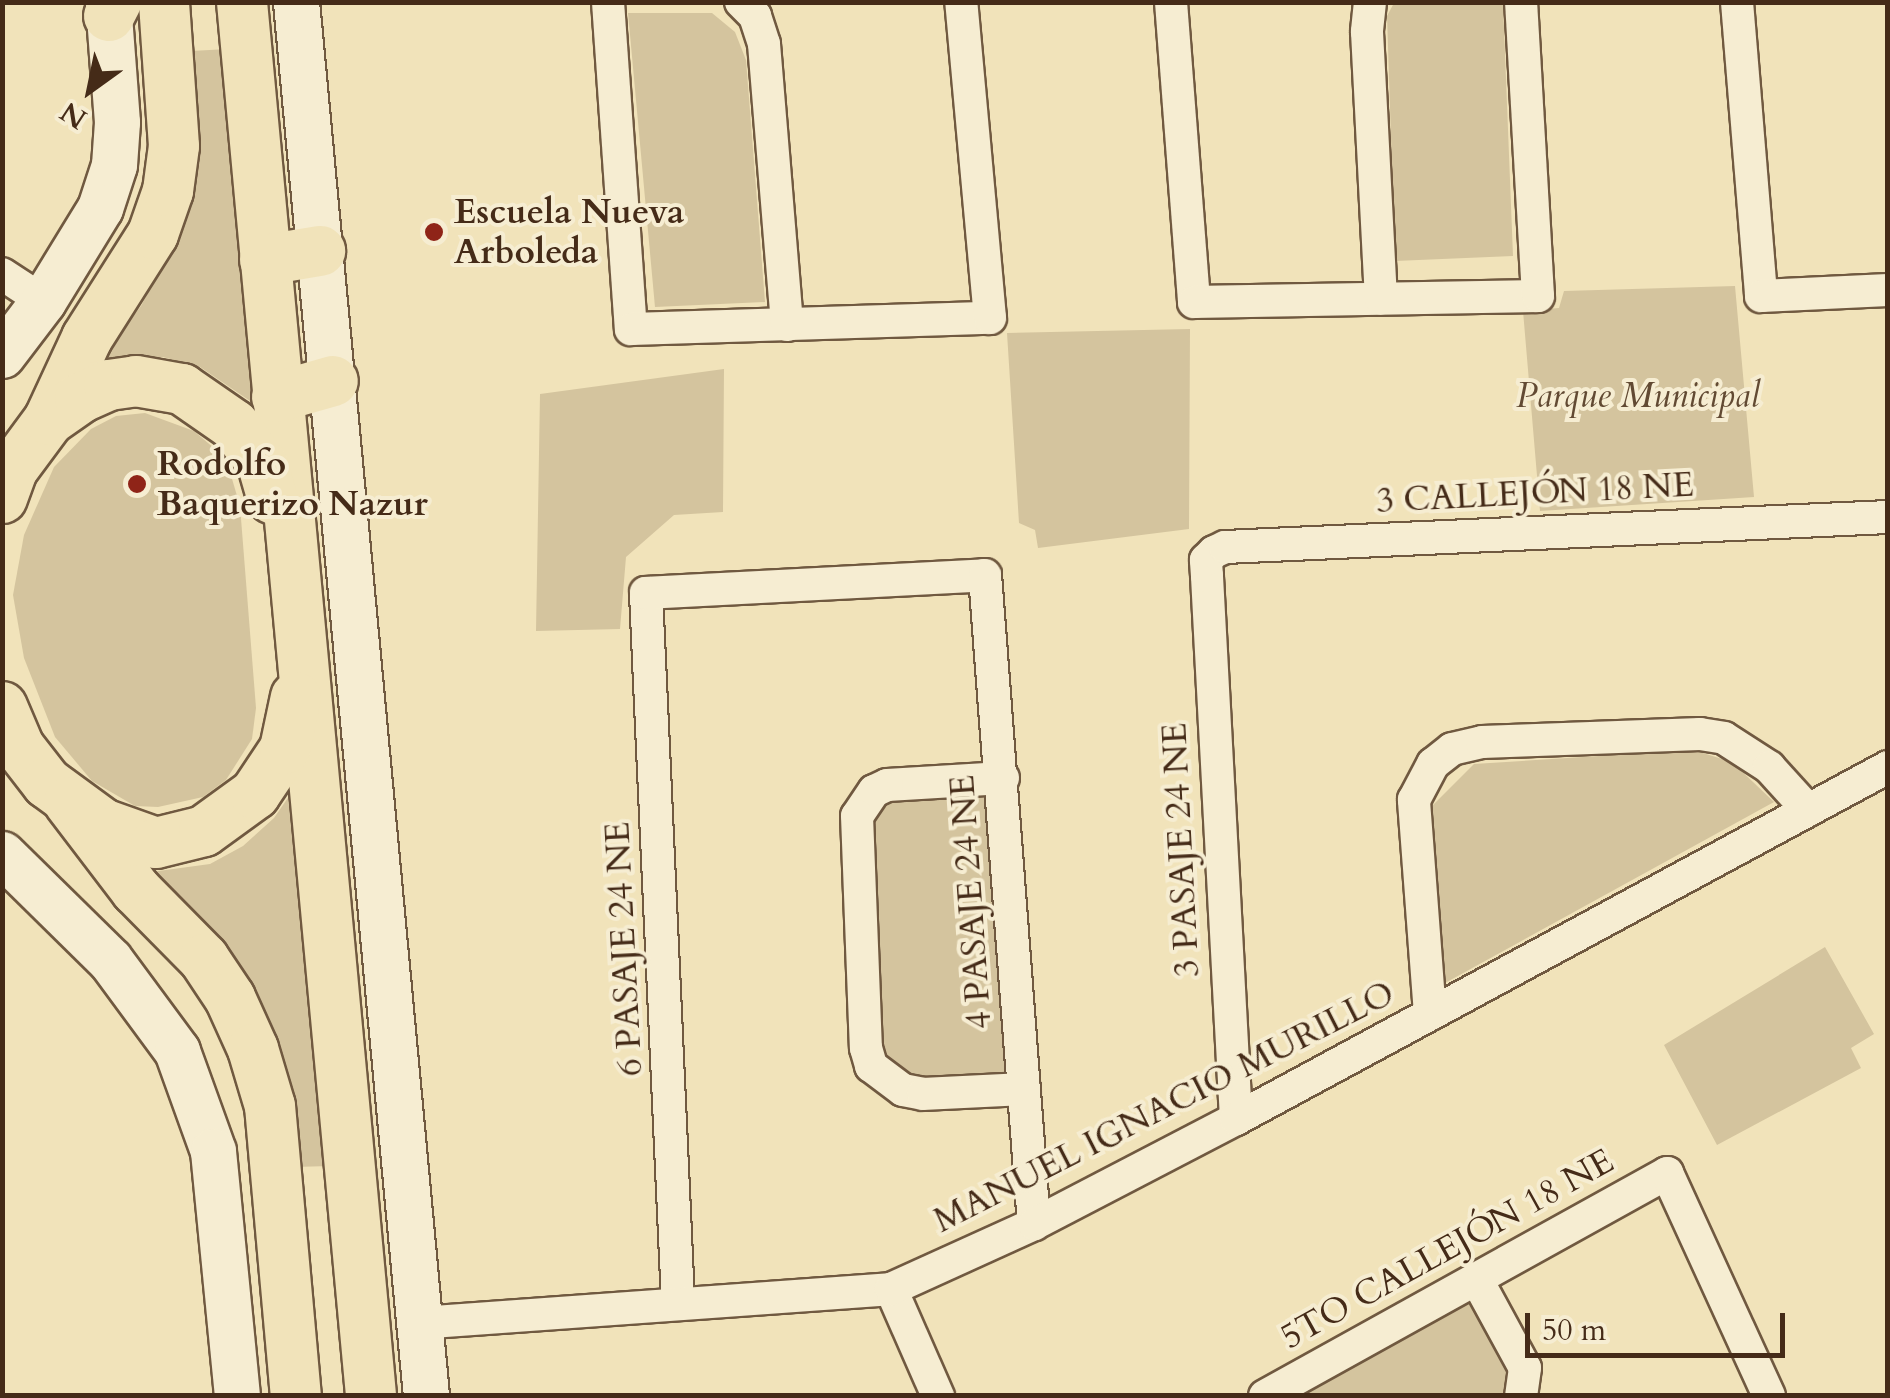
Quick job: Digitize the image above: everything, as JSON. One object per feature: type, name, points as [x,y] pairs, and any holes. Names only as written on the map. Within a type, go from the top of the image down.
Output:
[{"type":"main road","points":[[6,483],[49,420],[87,338],[153,234],[168,191],[174,146],[164,2]]},
{"type":"main road","points":[[242,2],[370,1396]]},
{"type":"main road","points":[[296,2],[426,1396]]},
{"type":"main road","points":[[2,355],[43,301],[100,208],[114,164],[117,122],[111,7]]},
{"type":"main road","points":[[265,260],[320,250]]},
{"type":"main road","points":[[49,420],[80,398],[109,385],[136,381],[182,389],[206,403],[234,425],[263,465],[292,562]]},
{"type":"main road","points":[[278,397],[333,381]]},
{"type":"main road","points":[[2,762],[103,824],[156,843],[177,840],[216,824],[255,794],[284,750],[302,668]]},
{"type":"main road","points":[[2,707],[20,746],[126,878],[204,959],[230,998],[253,1048],[270,1106],[296,1396]]},
{"type":"main road","points":[[2,854],[110,960],[177,1051],[213,1151],[236,1396]]},
{"type":"street","points":[[608,2],[631,329],[990,318],[961,2]]},
{"type":"street","points":[[740,2],[755,16],[764,44],[787,324]]},
{"type":"street","points":[[1170,2],[1194,302],[1538,296],[1521,2]]},
{"type":"street","points":[[1370,2],[1367,32],[1381,299]]},
{"type":"street","points":[[1737,2],[1761,296],[1888,290]]},
{"type":"street","points":[[2,274],[43,301]]},
{"type":"street","name":"3 CALLEJÓN 18 NE","points":[[1207,576],[1206,560],[1224,547],[1888,517]]},
{"type":"street","name":"6 PASAJE 24 NE","points":[[678,1301],[646,593],[985,575]]},
{"type":"street","name":"4 PASAJE 24 NE","points":[[985,575],[1034,1224]]},
{"type":"street","name":"3 PASAJE 24 NE","points":[[1207,576],[1236,1119]]},
{"type":"street","points":[[1430,1014],[1414,800],[1433,764],[1452,749],[1482,742],[1700,734],[1724,738],[1747,750],[1808,810]]},
{"type":"street","name":"MANUEL IGNACIO MURILLO","points":[[419,1323],[678,1301],[891,1289],[1034,1224],[1236,1119],[1888,767]]},
{"type":"street","points":[[1003,778],[887,784],[874,792],[856,816],[866,1048],[871,1066],[903,1090],[924,1094],[1024,1089]]},
{"type":"street","name":"5TO CALLEJÓN 18 NE","points":[[1265,1396],[1667,1173],[1769,1396]]},
{"type":"street","points":[[1477,1280],[1525,1368],[1521,1396]]},
{"type":"street","points":[[891,1289],[938,1396]]},
{"type":"green space","points":[[1394,3],[1503,3],[1513,256],[1395,261],[1387,16]]},
{"type":"green space","points":[[628,13],[712,13],[735,32],[746,60],[765,302],[655,307]]},
{"type":"green space","points":[[228,49],[259,407],[200,367],[163,357],[94,367],[141,306],[171,250],[191,51]]},
{"type":"green space","name":"Parque Municipal","points":[[1735,286],[1754,497],[1540,511],[1523,311],[1559,308],[1564,291]]},
{"type":"green space","points":[[1190,329],[1189,529],[1038,548],[1035,530],[1019,523],[1007,333]]},
{"type":"green space","points":[[724,369],[723,512],[674,515],[626,557],[620,629],[536,631],[540,394]]},
{"type":"green space","points":[[145,413],[194,431],[215,449],[230,472],[240,506],[256,708],[252,739],[226,780],[203,797],[158,807],[135,806],[92,781],[55,737],[24,658],[13,595],[24,535],[54,467],[91,429],[116,416]]},
{"type":"green space","points":[[1693,750],[1732,762],[1774,802],[1445,983],[1432,806],[1474,764]]},
{"type":"green space","points":[[292,792],[330,1166],[294,1167],[144,873],[210,864],[243,846],[274,818]]},
{"type":"green space","points":[[987,795],[1005,1074],[918,1078],[896,1066],[880,1046],[873,817],[892,802]]},
{"type":"green space","points":[[1825,947],[1874,1034],[1851,1048],[1861,1068],[1717,1145],[1664,1045]]},
{"type":"green space","points":[[1473,1293],[1512,1371],[1510,1395],[1291,1396]]},
{"type":"place","name":"Escuela Nueva Arboleda","points":[[434,232]]},
{"type":"place","name":"Rodolfo Baquerizo Nazur","points":[[137,484]]}]
